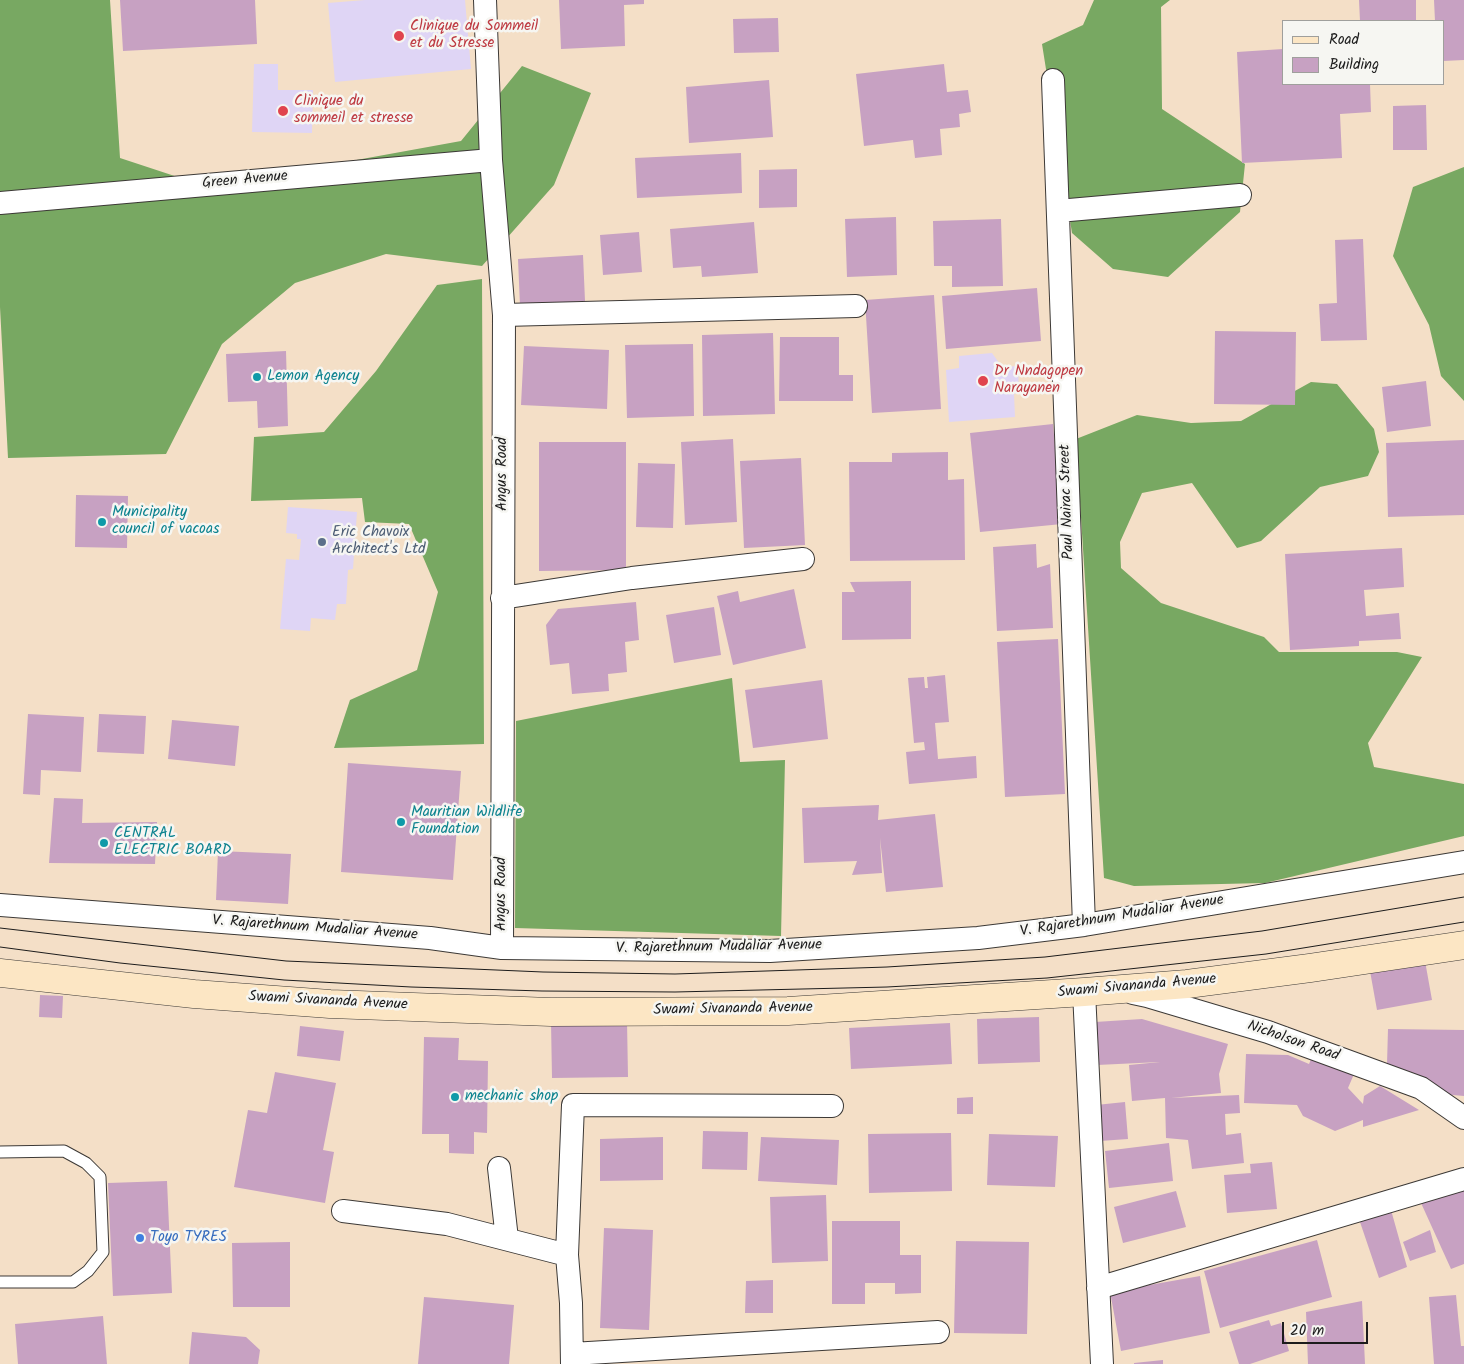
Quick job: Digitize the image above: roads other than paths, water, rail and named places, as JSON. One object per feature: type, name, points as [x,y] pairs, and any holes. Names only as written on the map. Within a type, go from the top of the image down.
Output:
[{"type":"street","name":"Angus Road","points":[[485,0],[490,160],[504,315],[502,948]]},
{"type":"street","name":"Paul Nairac Street","points":[[1053,80],[1084,925]]},
{"type":"street","name":"Green Avenue","points":[[0,203],[490,160]]},
{"type":"street","points":[[1058,211],[1240,195]]},
{"type":"street","points":[[504,315],[856,306]]},
{"type":"street","points":[[502,598],[632,578],[803,559]]},
{"type":"street","name":"V. Rajarethnum Mudaliar Avenue","points":[[0,905],[430,938],[502,948],[770,951],[978,938],[1084,925],[1464,862]]},
{"type":"street","name":"Swami Sivananda Avenue","points":[[0,973],[194,994],[330,1004],[551,1012],[788,1011],[1187,984],[1464,945]]},
{"type":"street","name":"Nicholson Road","points":[[1112,990],[1147,996],[1268,1032],[1420,1088],[1464,1118]]},
{"type":"street","points":[[1084,992],[1102,1364]]},
{"type":"street","points":[[832,1106],[573,1105],[567,1254],[571,1303],[572,1359],[938,1332]]},
{"type":"street","points":[[499,1168],[507,1240]]},
{"type":"street","points":[[1098,1288],[1464,1179]]},
{"type":"street","points":[[343,1211],[448,1224],[567,1254]]},
{"type":"lane","points":[[0,1152],[64,1151],[86,1163],[100,1177],[103,1252],[88,1271],[73,1282],[0,1282]]},
{"type":"tram line","points":[[0,928],[286,961],[543,972],[675,974],[887,967],[1045,957],[1262,931],[1464,897]]},
{"type":"tram line","points":[[0,947],[120,963],[284,980],[411,987],[542,991],[675,992],[887,987],[1047,978],[1266,954],[1464,922]]},
{"type":"place","name":"Clinique du Sommeil et du Stresse","points":[[399,36]]},
{"type":"place","name":"Clinique du sommeil et stresse","points":[[283,111]]},
{"type":"place","name":"Lemon Agency","points":[[257,377]]},
{"type":"place","name":"Dr Nndagopen Narayanen","points":[[983,381]]},
{"type":"place","name":"Municipality council of vacoas","points":[[102,522]]},
{"type":"place","name":"Eric Chavoix Architect's Ltd","points":[[322,542]]},
{"type":"place","name":"Mauritian Wildlife Foundation","points":[[401,822]]},
{"type":"place","name":"CENTRAL ELECTRIC BOARD","points":[[104,843]]},
{"type":"place","name":"mechanic shop","points":[[455,1097]]},
{"type":"place","name":"Toyo TYRES","points":[[140,1238]]}]
